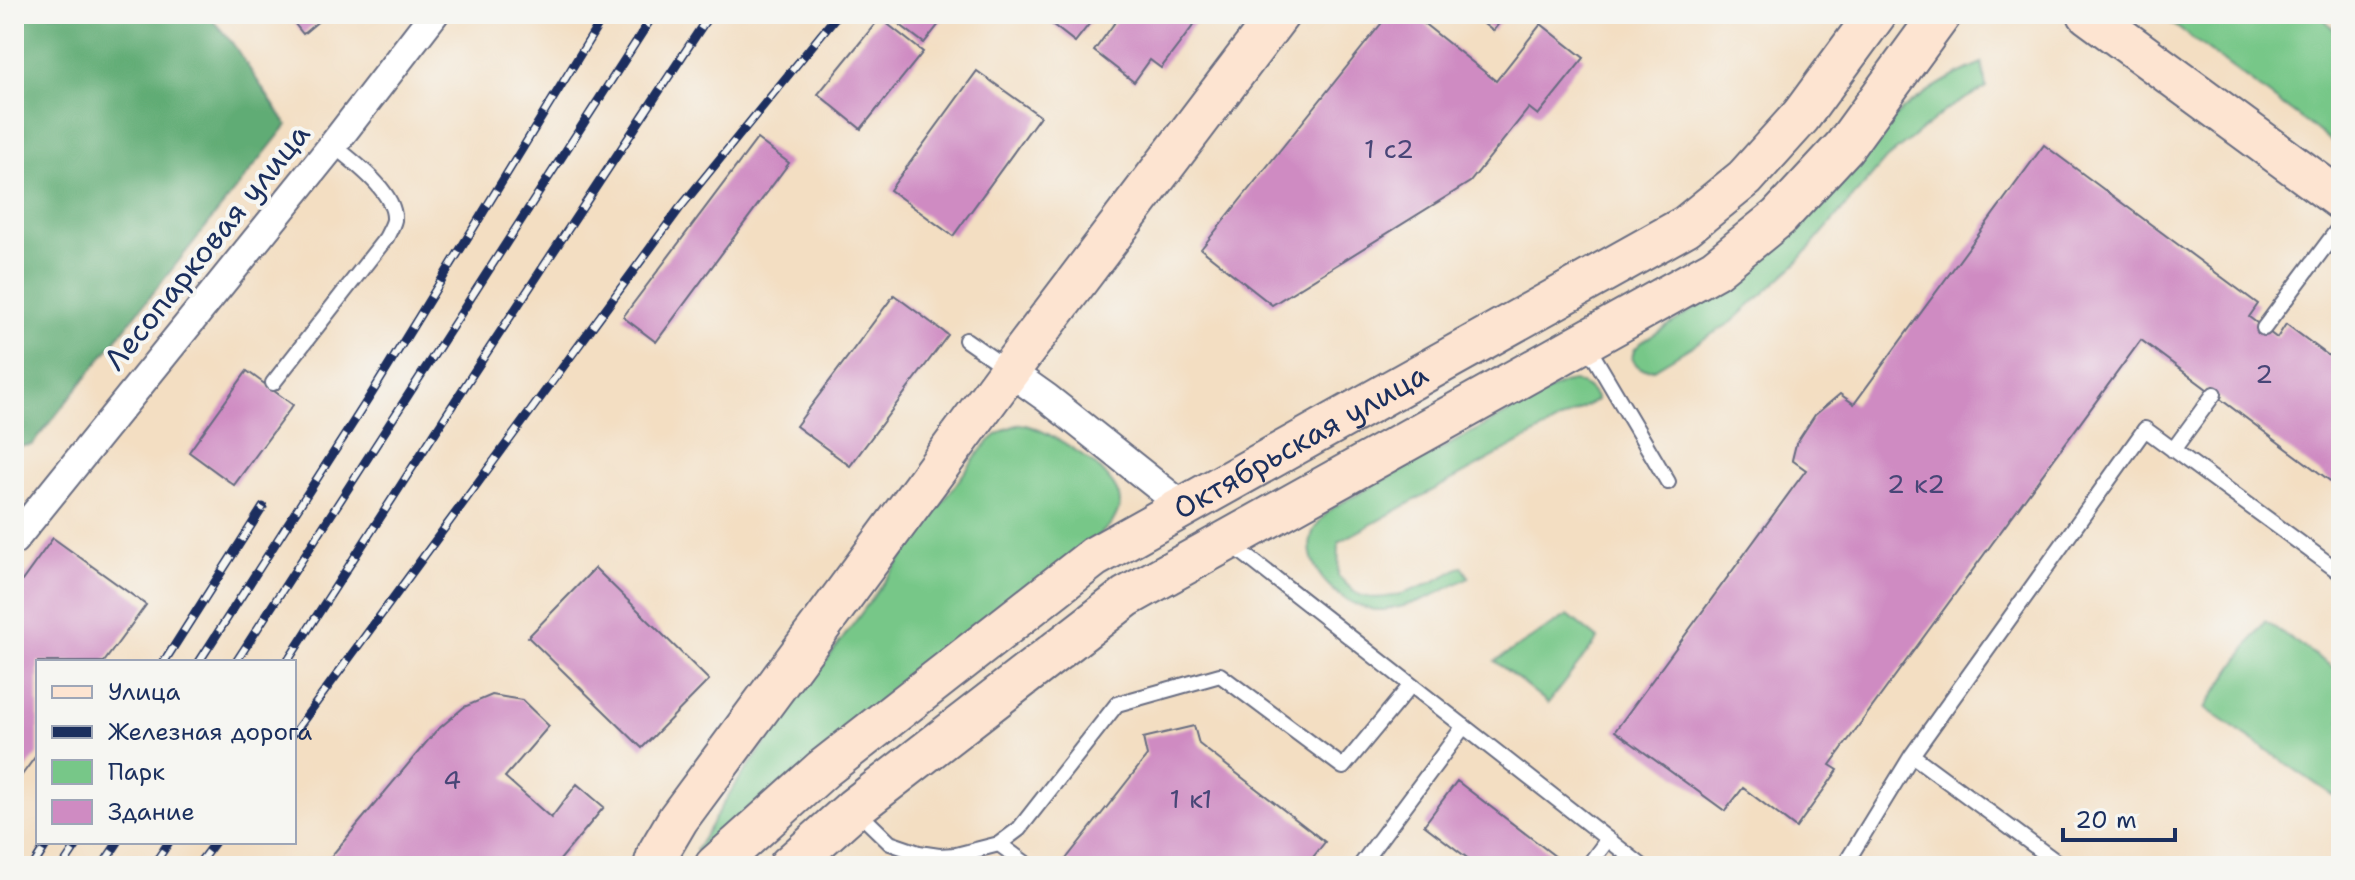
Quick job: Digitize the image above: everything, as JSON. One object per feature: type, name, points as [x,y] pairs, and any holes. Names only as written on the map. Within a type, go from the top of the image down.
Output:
[{"type":"main road","points":[[654,866],[678,819],[1009,371],[1279,14]]},
{"type":"main road","name":"Октябрьская улица","points":[[715,866],[823,769],[1094,557],[1686,226],[1745,178],[1801,116],[1876,14]]},
{"type":"main road","name":"Октябрьская улица","points":[[789,866],[854,808],[1126,597],[1715,269],[1779,217],[1844,147],[1941,14]]},
{"type":"main road","points":[[2088,14],[2341,200]]},
{"type":"street","name":"Лесопарковая улица","points":[[19,525],[333,145],[434,14]]},
{"type":"street","points":[[1009,371],[1184,507]]},
{"type":"lane","points":[[273,383],[386,238],[394,221],[392,206],[379,186],[333,145]]},
{"type":"lane","points":[[2264,328],[2341,225]]},
{"type":"lane","points":[[966,340],[1009,371]]},
{"type":"lane","points":[[1585,341],[1668,482]]},
{"type":"lane","points":[[2173,450],[2214,394]]},
{"type":"lane","points":[[1844,866],[1912,755],[2145,429],[2341,573]]},
{"type":"lane","points":[[1226,540],[1642,866]]},
{"type":"lane","points":[[854,808],[890,843],[919,853],[956,855],[999,844],[1019,829],[1117,704],[1220,675],[1343,767],[1411,685]]},
{"type":"lane","points":[[1360,866],[1464,726]]},
{"type":"lane","points":[[1912,755],[2062,866]]},
{"type":"lane","points":[[1588,866],[1608,839]]},
{"type":"lane","points":[[999,844],[1029,866]]},
{"type":"green space","points":[[16,14],[207,14],[231,41],[287,125],[32,445],[14,447]]},
{"type":"green space","points":[[2159,14],[2320,14],[2341,38],[2341,148]]},
{"type":"green space","points":[[1982,63],[1986,87],[1946,110],[1886,159],[1795,265],[1732,322],[1654,369],[1638,367],[1632,358],[1634,350],[1642,342],[1712,296],[1760,258],[1845,165],[1893,118],[1919,97]]},
{"type":"green space","points":[[1574,381],[1588,388],[1597,400],[1339,542],[1338,576],[1356,593],[1367,597],[1381,598],[1410,591],[1462,566],[1469,577],[1416,602],[1382,610],[1354,604],[1329,586],[1319,573],[1310,546],[1318,522],[1332,508],[1563,383]]},
{"type":"green space","points":[[1021,424],[1033,427],[1080,453],[1108,478],[1117,490],[1120,502],[1111,525],[701,855],[696,850],[733,788],[981,450],[999,433]]},
{"type":"green space","points":[[1568,615],[1598,639],[1548,703],[1495,661]]},
{"type":"green space","points":[[2265,621],[2341,673],[2341,801],[2205,708]]},
{"type":"building","points":[[287,14],[327,14],[303,34]]},
{"type":"building","points":[[907,14],[936,14],[943,19],[924,43],[899,24]]},
{"type":"building","points":[[1039,14],[1097,14],[1075,42]]},
{"type":"building","points":[[1121,14],[1202,14],[1161,68],[1150,60],[1134,82],[1094,51]]},
{"type":"building","points":[[1389,14],[1412,14],[1496,81],[1541,24],[1584,58],[1538,115],[1529,108],[1470,182],[1272,305],[1201,249]]},
{"type":"building","points":[[1471,14],[1506,14],[1493,31]]},
{"type":"building","points":[[880,18],[923,52],[861,129],[818,94]]},
{"type":"building","points":[[977,71],[1040,116],[953,236],[890,190]]},
{"type":"building","points":[[757,139],[789,163],[656,342],[623,317]]},
{"type":"building","points":[[2044,145],[2258,304],[2249,317],[2277,338],[2286,324],[2341,365],[2341,489],[2141,340],[1830,765],[1838,770],[1796,828],[1743,788],[1725,811],[1615,731],[1806,470],[1792,460],[1796,444],[1815,415],[1840,394],[1854,404]]},
{"type":"building","points":[[894,295],[948,335],[850,466],[796,426]]},
{"type":"building","points":[[247,371],[293,405],[234,485],[189,452]]},
{"type":"building","points":[[53,538],[146,605],[105,660],[36,660],[36,756],[14,786],[14,592]]},
{"type":"building","points":[[595,568],[709,680],[642,748],[528,637]]},
{"type":"building","points":[[492,695],[522,700],[549,726],[505,777],[551,818],[577,784],[604,807],[555,866],[323,866],[435,732],[464,707]]},
{"type":"building","points":[[1194,726],[1199,744],[1325,842],[1306,866],[1075,866],[1066,859],[1147,756],[1143,738]]},
{"type":"building","points":[[1457,781],[1556,857],[1550,866],[1478,866],[1424,825]]},
{"type":"railway","points":[[200,660],[372,393],[605,14]]},
{"type":"railway","points":[[237,660],[654,14]]},
{"type":"railway","points":[[288,660],[710,14]]},
{"type":"railway","points":[[296,730],[679,209],[838,14]]},
{"type":"railway","points":[[165,660],[263,507]]},
{"type":"railway","points":[[33,866],[47,844]]},
{"type":"railway","points":[[63,866],[78,844]]},
{"type":"railway","points":[[102,866],[117,844]]},
{"type":"railway","points":[[153,866],[168,844]]},
{"type":"railway","points":[[197,866],[214,844]]}]
